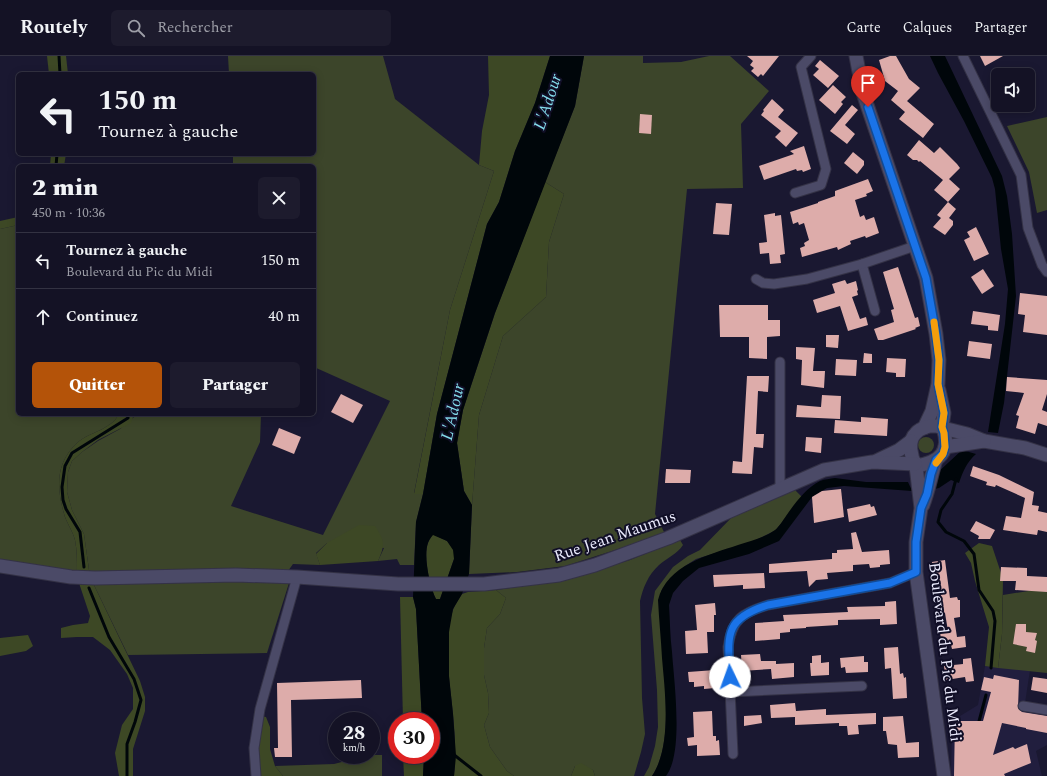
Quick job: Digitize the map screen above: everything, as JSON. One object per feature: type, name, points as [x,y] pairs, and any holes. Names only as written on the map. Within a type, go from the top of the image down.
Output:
[{"type":"main road","points":[[856,56],[863,93],[926,278],[939,360],[938,384],[932,411],[924,428]]},
{"type":"main road","points":[[872,462],[916,465],[936,460],[943,454],[945,447],[943,427],[944,413],[938,384]]},
{"type":"main road","points":[[872,462],[899,450],[911,441],[916,432],[930,426],[943,427],[984,441],[1025,448],[1047,455]]},
{"type":"main road","points":[[911,441],[911,449],[916,465],[921,508]]},
{"type":"main road","points":[[945,447],[984,441]]},
{"type":"main road","points":[[921,508],[927,494],[931,474],[936,460]]},
{"type":"main road","name":"Rue Jean Maumus","points":[[0,566],[71,577],[95,578],[236,575],[296,577],[398,584],[484,584],[559,574],[595,565],[668,538],[824,470],[872,462]]},
{"type":"main road","name":"Boulevard du Pic du Midi","points":[[921,508],[916,542],[916,572],[944,776]]},
{"type":"street","points":[[795,193],[821,184],[826,169],[801,67],[811,56]]},
{"type":"street","points":[[963,56],[1022,175],[1028,228],[1045,267]]},
{"type":"street","points":[[756,279],[763,283],[774,284],[807,279],[862,264],[915,246]]},
{"type":"street","points":[[862,264],[875,311]]},
{"type":"street","points":[[780,362],[780,488]]},
{"type":"street","points":[[733,754],[728,647],[730,632],[739,618],[753,610],[768,605],[890,583],[916,572]]},
{"type":"street","points":[[256,776],[254,748],[260,708],[296,577]]},
{"type":"street","points":[[731,692],[862,686]]},
{"type":"street","points":[[1023,706],[1047,710]]},
{"type":"shaded area","points":[[985,666],[1030,670],[1025,703],[1047,706],[1047,745],[1036,751],[1042,776],[951,776],[952,721],[978,705]]},
{"type":"green space","points":[[47,56],[66,56],[68,72],[49,72]]},
{"type":"green space","points":[[228,56],[383,56],[395,99],[479,165],[494,171],[450,310],[414,493],[423,494],[416,522],[414,565],[400,565],[397,559],[378,561],[384,548],[327,543],[316,553],[320,565],[293,564],[288,571],[93,573],[89,570],[84,534],[72,510],[67,492],[68,472],[72,461],[82,452],[120,429],[134,416],[261,416],[260,442],[231,506],[323,535],[390,401],[316,368],[316,164],[233,164],[233,156],[316,156],[316,72],[229,72]]},
{"type":"green space","points":[[488,56],[550,56],[535,103],[515,151],[499,202],[487,224],[437,414],[423,494],[414,494],[450,310],[494,171],[479,165],[482,131],[489,95]]},
{"type":"green space","points":[[584,56],[643,56],[643,63],[681,62],[709,56],[730,56],[769,91],[741,124],[743,188],[687,189],[655,514],[665,534],[565,566],[517,572],[469,574],[472,505],[479,415],[503,336],[546,297],[549,242],[564,194],[545,182],[575,106]]},
{"type":"green space","points":[[1047,117],[1047,210],[1037,213],[1029,172],[1007,126]]},
{"type":"green space","points":[[51,156],[66,156],[64,164],[50,164]]},
{"type":"green space","points":[[545,182],[564,194],[549,242],[546,297],[503,336],[479,415],[472,505],[464,491],[457,443],[463,410],[495,313]]},
{"type":"green space","points":[[16,217],[16,225],[0,229],[0,221]]},
{"type":"green space","points":[[16,225],[16,416],[117,416],[111,424],[77,443],[64,460],[61,469],[59,478],[60,497],[65,517],[75,540],[77,552],[77,571],[0,560],[0,229]]},
{"type":"green space","points":[[117,416],[133,416],[131,423],[98,440],[82,452],[72,461],[68,472],[67,492],[72,510],[84,534],[89,570],[93,573],[77,571],[77,552],[75,540],[65,517],[60,497],[59,478],[61,469],[64,460],[77,443],[111,424]]},
{"type":"green space","points":[[926,437],[933,442],[934,445],[929,452],[926,453],[919,448],[918,445],[923,438]]},
{"type":"green space","points":[[795,490],[802,497],[776,530],[754,541],[696,559],[671,578],[661,591],[666,705],[665,736],[658,764],[652,776],[644,776],[649,767],[655,746],[658,727],[657,690],[651,615],[655,591],[673,567],[688,556],[700,550],[733,516]]},
{"type":"green space","points":[[359,525],[375,526],[381,536],[383,547],[378,561],[320,565],[316,554],[327,543]]},
{"type":"green space","points":[[433,534],[447,541],[454,550],[454,559],[440,599],[436,599],[434,594],[426,556],[428,542]]},
{"type":"green space","points":[[680,540],[683,545],[681,548],[659,565],[649,577],[640,601],[642,698],[645,734],[634,776],[595,776],[593,770],[575,766],[571,776],[514,776],[507,771],[490,747],[484,725],[489,713],[488,693],[484,675],[484,648],[487,628],[500,614],[506,598],[496,590],[567,580],[630,560]]},
{"type":"green space","points":[[979,543],[992,546],[1003,579],[1002,634],[998,668],[985,666],[989,627],[971,563],[965,553]]},
{"type":"green space","points":[[260,580],[289,583],[267,653],[128,655],[93,583]]},
{"type":"green space","points":[[79,583],[93,583],[140,681],[145,697],[145,711],[133,749],[133,776],[119,776],[115,753],[122,725],[133,709],[133,688],[127,674],[110,650],[93,637],[61,638],[61,628],[88,623],[90,616]]},
{"type":"green space","points":[[1047,588],[1047,673],[998,668],[1002,634],[1003,595]]},
{"type":"green space","points":[[496,590],[506,598],[500,614],[487,628],[484,648],[484,675],[488,693],[489,713],[484,725],[490,747],[507,771],[514,776],[454,776],[455,737],[447,648],[450,622],[454,608],[462,594],[468,592]]},
{"type":"green space","points":[[400,597],[413,597],[416,609],[422,712],[403,712]]},
{"type":"green space","points":[[28,635],[33,646],[26,651],[0,656],[0,638]]},
{"type":"green space","points":[[255,715],[266,717],[270,727],[270,749],[275,766],[283,776],[252,776]]},
{"type":"green space","points":[[380,755],[382,755],[382,776],[283,776],[275,766],[380,764]]},
{"type":"green space","points":[[581,763],[593,770],[595,776],[571,776],[575,766]]},
{"type":"green space","points":[[403,764],[424,764],[423,776],[404,776]]},
{"type":"water","name":"L'Adour","points":[[550,56],[584,56],[575,106],[495,313],[463,410],[457,443],[464,491],[472,505],[469,574],[462,594],[453,609],[449,632],[449,676],[456,756],[454,776],[423,776],[424,764],[440,764],[440,712],[422,712],[416,609],[413,597],[416,522],[423,494],[437,414],[487,224],[499,202],[515,151],[535,103]],"holes":[[[433,535],[447,541],[453,550],[454,559],[440,599],[436,599],[428,571],[426,556],[429,541]]]},
{"type":"water","points":[[930,56],[945,56],[1002,176],[1007,196],[1012,234],[1016,296],[1004,403],[998,433],[988,432],[1005,324],[1008,289],[1001,249],[995,189],[992,178]]},
{"type":"water","points":[[962,450],[976,454],[970,460],[959,483],[951,480],[939,488],[934,489],[936,474]]},
{"type":"water","points":[[835,478],[866,482],[908,482],[912,491],[844,486],[827,488],[812,497],[779,541],[749,554],[699,568],[683,581],[673,593],[669,605],[676,716],[675,751],[672,765],[666,776],[652,776],[658,764],[662,750],[666,719],[658,600],[663,588],[670,578],[690,563],[771,533],[778,527],[805,492],[820,481]]},
{"type":"building","points":[[747,56],[779,56],[763,76],[761,74],[758,77],[751,71],[754,68],[750,65],[753,61]]},
{"type":"building","points":[[890,56],[896,56],[909,79],[920,88],[907,101],[934,124],[923,138],[899,119],[905,112],[891,100],[898,91],[885,81],[879,60]]},
{"type":"building","points":[[980,56],[1003,56],[985,66]]},
{"type":"building","points":[[820,60],[839,76],[828,88],[813,75],[819,69],[815,66]]},
{"type":"building","points":[[833,85],[846,97],[841,102],[843,104],[835,114],[819,100]]},
{"type":"building","points":[[772,99],[784,110],[778,117],[798,133],[786,147],[775,137],[781,131],[761,115]]},
{"type":"building","points":[[852,105],[858,110],[845,125],[855,134],[847,144],[830,131]]},
{"type":"building","points":[[640,114],[652,115],[651,134],[639,133]]},
{"type":"building","points":[[919,140],[934,153],[940,147],[960,168],[949,179],[960,189],[948,202],[934,190],[943,180],[920,161],[913,160],[907,155]]},
{"type":"building","points":[[804,146],[811,169],[803,172],[802,170],[797,171],[796,169],[764,180],[759,166],[794,154],[790,151]]},
{"type":"building","points":[[853,152],[864,161],[864,165],[857,174],[844,163]]},
{"type":"building","points":[[868,179],[873,191],[866,194],[867,196],[855,200],[860,217],[864,215],[866,220],[874,217],[879,233],[866,238],[865,236],[850,241],[851,244],[838,250],[837,247],[802,257],[800,248],[805,246],[804,243],[809,240],[804,223],[799,225],[798,222],[793,224],[790,212],[835,196],[835,191]]},
{"type":"building","points":[[948,202],[956,209],[949,218],[953,221],[953,225],[945,235],[933,227],[941,218],[937,215]]},
{"type":"building","points":[[716,203],[732,204],[729,235],[713,234]]},
{"type":"building","points":[[775,213],[775,216],[781,215],[785,254],[780,255],[781,263],[770,264],[769,253],[760,254],[759,243],[767,242],[764,215]]},
{"type":"building","points":[[976,227],[989,254],[974,261],[964,240],[970,237],[967,232]]},
{"type":"building","points":[[898,267],[915,318],[918,317],[920,326],[915,328],[916,329],[883,340],[878,340],[874,329],[894,322],[891,310],[894,309],[883,272]]},
{"type":"building","points":[[983,269],[994,286],[982,294],[971,277]]},
{"type":"building","points":[[845,280],[847,284],[856,281],[858,295],[852,297],[860,319],[866,317],[868,325],[848,331],[840,306],[817,313],[813,300],[835,293],[832,284]]},
{"type":"building","points":[[1020,293],[1047,296],[1047,335],[1023,332],[1025,315],[1018,314]]},
{"type":"building","points":[[719,305],[768,305],[768,320],[780,320],[780,336],[767,337],[767,359],[749,358],[749,337],[720,337]]},
{"type":"building","points":[[973,311],[1000,315],[998,331],[988,330],[988,326],[971,324]]},
{"type":"building","points":[[826,335],[839,335],[838,348],[826,347]]},
{"type":"building","points":[[969,341],[992,344],[990,359],[967,356]]},
{"type":"building","points":[[796,347],[815,348],[813,371],[825,371],[824,388],[801,385],[802,360],[796,359]]},
{"type":"building","points":[[864,353],[872,354],[872,363],[863,363]]},
{"type":"building","points":[[887,358],[906,359],[905,377],[896,377],[896,373],[886,372]]},
{"type":"building","points":[[836,359],[857,360],[856,376],[835,375]]},
{"type":"building","points":[[747,376],[769,376],[768,392],[758,391],[756,434],[764,434],[763,448],[754,447],[752,474],[732,473],[733,461],[742,462]]},
{"type":"building","points":[[1007,377],[1047,380],[1047,394],[1042,410],[1047,412],[1047,426],[1038,423],[1035,434],[1016,428],[1019,416],[1016,415],[1024,393],[1006,391]]},
{"type":"building","points":[[341,394],[363,405],[353,423],[331,412]]},
{"type":"building","points":[[822,395],[841,396],[840,419],[796,417],[797,405],[821,407]]},
{"type":"building","points":[[861,417],[888,419],[887,436],[834,433],[835,420],[861,422]]},
{"type":"building","points":[[279,428],[301,437],[294,454],[272,445]]},
{"type":"building","points":[[806,437],[822,438],[821,453],[805,451]]},
{"type":"building","points":[[973,466],[999,475],[1034,492],[1032,505],[1039,506],[1038,511],[1047,513],[1047,532],[1038,530],[1037,535],[1003,530],[1006,516],[1021,518],[1025,498],[996,485],[995,487],[986,485],[987,482],[970,476]]},
{"type":"building","points":[[666,469],[691,470],[690,483],[665,483]]},
{"type":"building","points":[[841,489],[844,517],[814,523],[812,497],[822,491]]},
{"type":"building","points":[[870,504],[871,507],[874,506],[877,515],[849,522],[847,509]]},
{"type":"building","points":[[976,521],[995,530],[990,539],[978,539],[979,536],[970,531]]},
{"type":"building","points":[[856,532],[862,552],[889,550],[890,564],[870,568],[869,564],[853,565],[853,571],[827,573],[828,579],[816,580],[809,587],[807,571],[769,573],[769,564],[832,559],[832,553],[837,553],[837,550],[853,549],[851,533]]},
{"type":"building","points":[[945,560],[950,598],[957,597],[958,600],[960,600],[960,617],[954,618],[957,637],[965,636],[966,647],[952,649],[951,645],[942,646],[940,632],[948,631],[945,613],[943,613],[939,582],[935,583],[932,562]]},
{"type":"building","points":[[1001,567],[1027,568],[1027,576],[1047,577],[1047,592],[1015,590],[1016,581],[1000,581]]},
{"type":"building","points":[[764,573],[765,588],[743,589],[743,585],[714,587],[713,575]]},
{"type":"building","points":[[896,601],[897,624],[880,625],[880,619],[838,620],[838,625],[790,629],[790,632],[780,633],[780,639],[755,641],[755,623],[784,621],[783,615],[848,612],[847,607],[885,606],[885,602]]},
{"type":"building","points":[[715,603],[716,615],[714,615],[714,632],[707,632],[708,653],[686,654],[685,631],[697,630],[695,605]]},
{"type":"building","points":[[1016,624],[1026,624],[1026,632],[1037,633],[1035,640],[1037,641],[1035,653],[1026,651],[1027,647],[1013,644]]},
{"type":"building","points":[[898,647],[900,674],[903,673],[904,678],[906,677],[907,698],[893,699],[891,668],[885,669],[884,648]]},
{"type":"building","points":[[760,654],[761,661],[776,661],[776,664],[794,663],[794,677],[772,679],[771,669],[742,671],[741,655]]},
{"type":"building","points":[[821,655],[821,663],[829,662],[829,675],[811,676],[810,663],[812,663],[812,656]]},
{"type":"building","points":[[864,656],[864,662],[868,662],[868,672],[846,673],[845,667],[841,668],[840,658]]},
{"type":"building","points":[[971,658],[974,681],[966,682],[965,677],[946,680],[944,666],[963,664],[963,659]]},
{"type":"building","points":[[715,670],[715,688],[704,689],[704,686],[694,687],[694,682],[689,682],[688,672]]},
{"type":"building","points":[[994,675],[1019,680],[1018,708],[1022,712],[1047,716],[1047,733],[1002,723],[993,755],[1013,747],[1015,749],[1027,744],[1031,763],[1004,774],[1005,776],[954,776],[955,721],[983,721],[991,692],[981,690],[984,677],[993,679]]},
{"type":"building","points":[[1033,677],[1047,679],[1047,693],[1031,690]]},
{"type":"building","points":[[361,680],[362,698],[291,700],[292,757],[275,757],[274,748],[278,748],[277,683]]},
{"type":"building","points":[[795,703],[796,711],[826,709],[826,715],[876,713],[876,724],[858,725],[859,734],[848,735],[847,726],[839,726],[839,723],[795,725],[795,717],[771,718],[770,705]]},
{"type":"building","points":[[712,711],[713,736],[716,736],[716,741],[719,740],[720,755],[697,756],[697,745],[688,746],[687,738],[694,737],[693,712]]},
{"type":"building","points":[[761,715],[762,723],[744,726],[744,716]]},
{"type":"building","points":[[903,716],[906,743],[919,742],[919,757],[898,758],[897,745],[888,744],[886,731],[883,731],[883,717]]},
{"type":"waterway","points":[[59,56],[60,72]]},
{"type":"waterway","points":[[56,164],[57,156]]},
{"type":"waterway","points":[[84,567],[80,532],[66,509],[63,500],[62,487],[65,466],[72,453],[128,418],[128,416]]},
{"type":"waterway","points":[[956,479],[952,494],[941,510],[938,522],[946,532],[964,541],[974,554],[979,590],[993,611],[995,621],[991,668]]},
{"type":"waterway","points":[[89,588],[109,637],[134,679],[141,700],[127,744],[127,776]]},
{"type":"waterway","points":[[978,725],[986,695]]},
{"type":"waterway","points":[[453,754],[481,776]]},
{"type":"slow traffic","points":[[934,322],[939,360],[938,384],[944,413],[942,427],[945,447],[943,454],[936,460],[936,463]]},
{"type":"route","points":[[730,677],[728,647],[730,632],[739,618],[753,610],[768,605],[890,583],[916,572],[915,553],[921,508],[927,494],[931,474],[936,460],[943,454],[945,447],[942,427],[944,413],[938,384],[939,360],[926,278],[868,107]]}]
